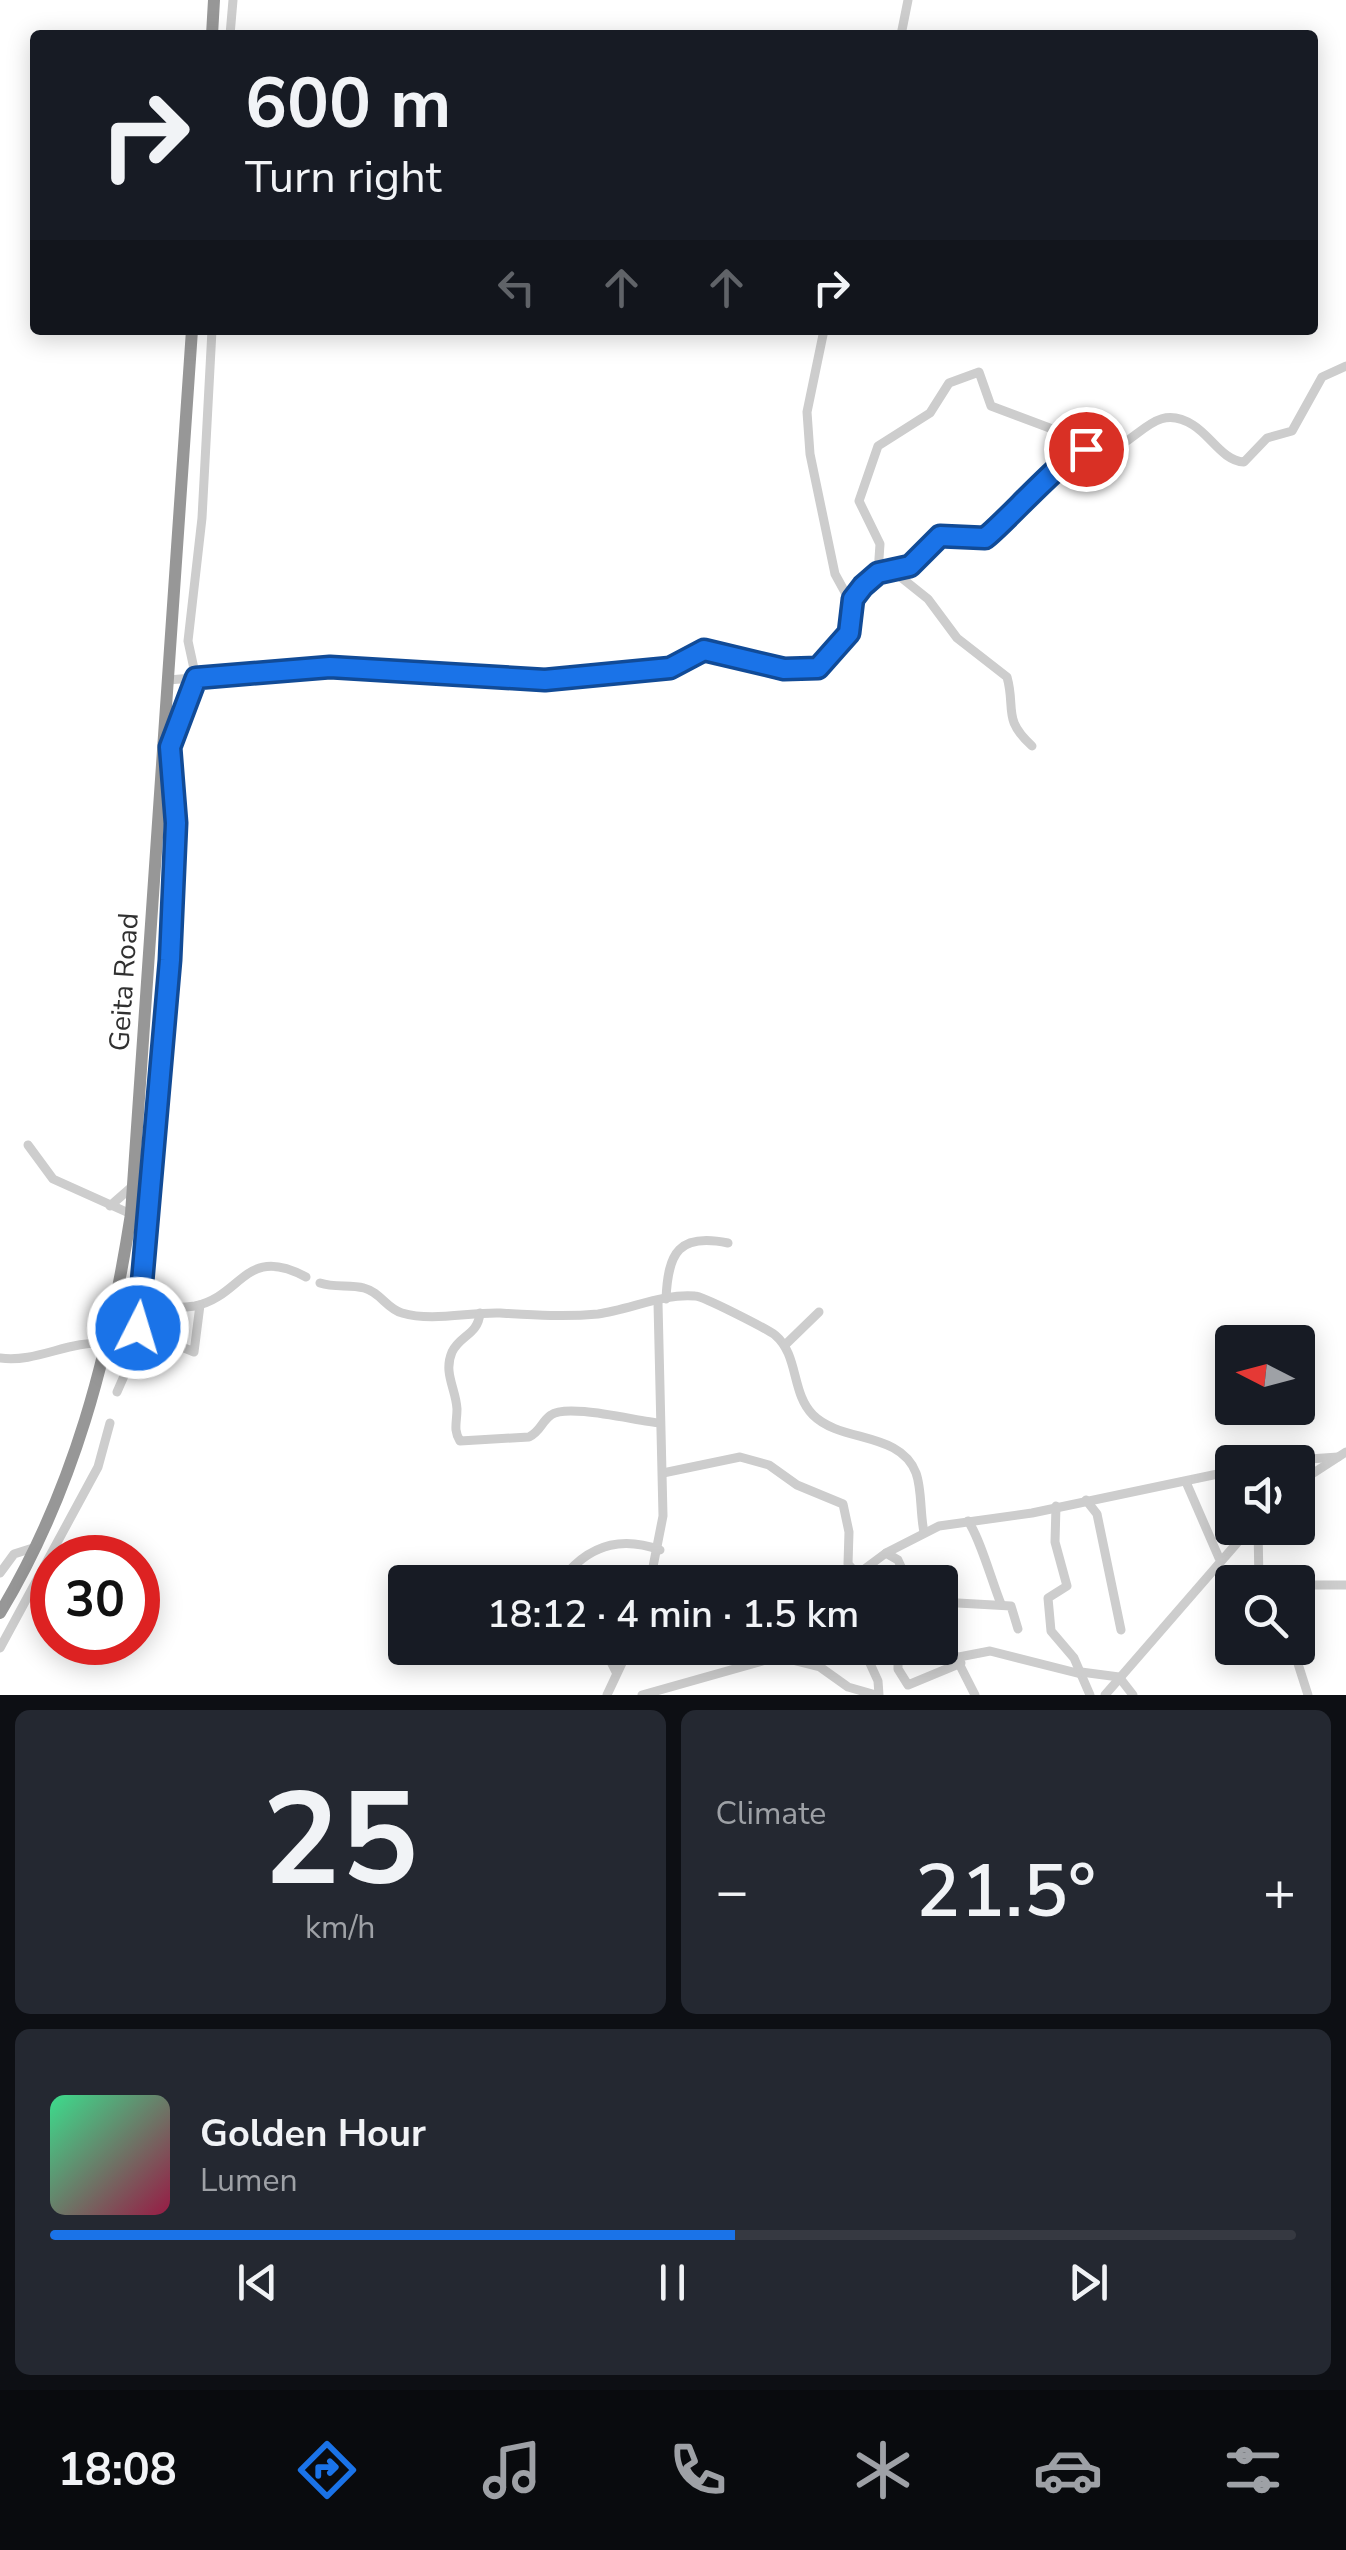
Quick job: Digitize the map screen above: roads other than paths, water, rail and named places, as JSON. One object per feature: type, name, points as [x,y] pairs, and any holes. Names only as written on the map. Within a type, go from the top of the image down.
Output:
[{"type":"highway","points":[[212,30],[214,0]]},
{"type":"highway","name":"Geita Road","points":[[41,1535],[76,1453],[108,1344],[131,1214],[192,335]]},
{"type":"highway","name":"Geita Road","points":[[0,1613],[30,1558]]},
{"type":"street","points":[[230,30],[233,0]]},
{"type":"street","points":[[902,30],[908,0]]},
{"type":"street","points":[[117,1392],[132,1364],[141,1304],[170,960],[176,823],[170,747],[196,678],[188,641],[202,518],[212,335]]},
{"type":"street","points":[[823,335],[807,412],[810,454],[835,574],[852,605]]},
{"type":"street","points":[[168,680],[345,667],[545,680],[670,668],[704,650],[758,665],[811,669],[823,664],[834,644],[849,633],[856,594],[878,573],[910,566],[940,536],[985,538],[1056,473],[1069,455],[1086,449],[1108,450],[1154,419],[1166,418],[1192,424],[1233,460],[1244,462],[1268,438],[1292,431],[1322,378],[1346,366]]},
{"type":"street","points":[[878,573],[880,544],[858,500],[874,451],[930,413],[949,383],[959,376],[979,372],[991,406],[1062,433],[1086,449]]},
{"type":"street","points":[[892,571],[928,600],[957,638],[1006,677],[1008,714],[1018,733],[1032,746]]},
{"type":"street","points":[[28,1145],[52,1179],[131,1214]]},
{"type":"street","points":[[110,1206],[134,1185]]},
{"type":"street","points":[[655,1565],[660,1550],[663,1473],[662,1301],[670,1266],[682,1246],[697,1239],[728,1242]]},
{"type":"street","points":[[118,1303],[200,1305],[258,1266],[277,1266],[306,1277]]},
{"type":"street","points":[[320,1283],[364,1288],[402,1314],[560,1316],[706,1298],[738,1318],[761,1326],[784,1344],[798,1393],[814,1416],[835,1432],[880,1442],[914,1470],[924,1532]]},
{"type":"street","points":[[138,1328],[194,1352],[200,1305]]},
{"type":"street","points":[[784,1344],[820,1312]]},
{"type":"street","points":[[480,1314],[478,1326],[453,1348],[450,1363],[457,1408],[455,1432],[460,1441],[529,1436],[552,1414],[565,1411],[596,1410],[612,1418],[660,1423]]},
{"type":"street","points":[[0,1358],[37,1359],[79,1344],[108,1344]]},
{"type":"street","points":[[0,1648],[98,1466],[110,1422]]},
{"type":"street","points":[[1315,1457],[1342,1454]]},
{"type":"street","points":[[1315,1472],[1342,1454]]},
{"type":"street","points":[[663,1473],[747,1457],[798,1485],[838,1500],[847,1514],[849,1565]]},
{"type":"street","points":[[870,1565],[924,1532],[1215,1475]]},
{"type":"street","points":[[1186,1482],[1219,1558]]},
{"type":"street","points":[[1086,1500],[1097,1514],[1121,1630]]},
{"type":"street","points":[[1056,1506],[1055,1542],[1067,1586],[1048,1598],[1050,1626],[1081,1673],[1090,1695]]},
{"type":"street","points":[[968,1521],[980,1543],[982,1562],[1001,1604]]},
{"type":"street","points":[[575,1565],[588,1553],[616,1543],[629,1541],[660,1550]]},
{"type":"street","points":[[1105,1695],[1232,1545]]},
{"type":"street","points":[[0,1573],[14,1554],[30,1549]]},
{"type":"street","points":[[886,1553],[900,1565]]},
{"type":"street","points":[[1315,1584],[1346,1584]]},
{"type":"street","points":[[958,1603],[1001,1604],[1015,1609],[1018,1630]]},
{"type":"street","points":[[900,1695],[908,1685],[960,1660],[990,1651],[1081,1673],[1119,1677],[1132,1695]]},
{"type":"street","points":[[958,1657],[975,1695]]},
{"type":"street","points":[[612,1665],[616,1672]]},
{"type":"street","points":[[607,1695],[620,1665]]},
{"type":"street","points":[[642,1695],[745,1665]]},
{"type":"street","points":[[812,1665],[848,1687],[877,1695],[878,1680],[871,1665]]},
{"type":"street","points":[[898,1665],[908,1685]]},
{"type":"street","points":[[1298,1665],[1308,1695]]}]
